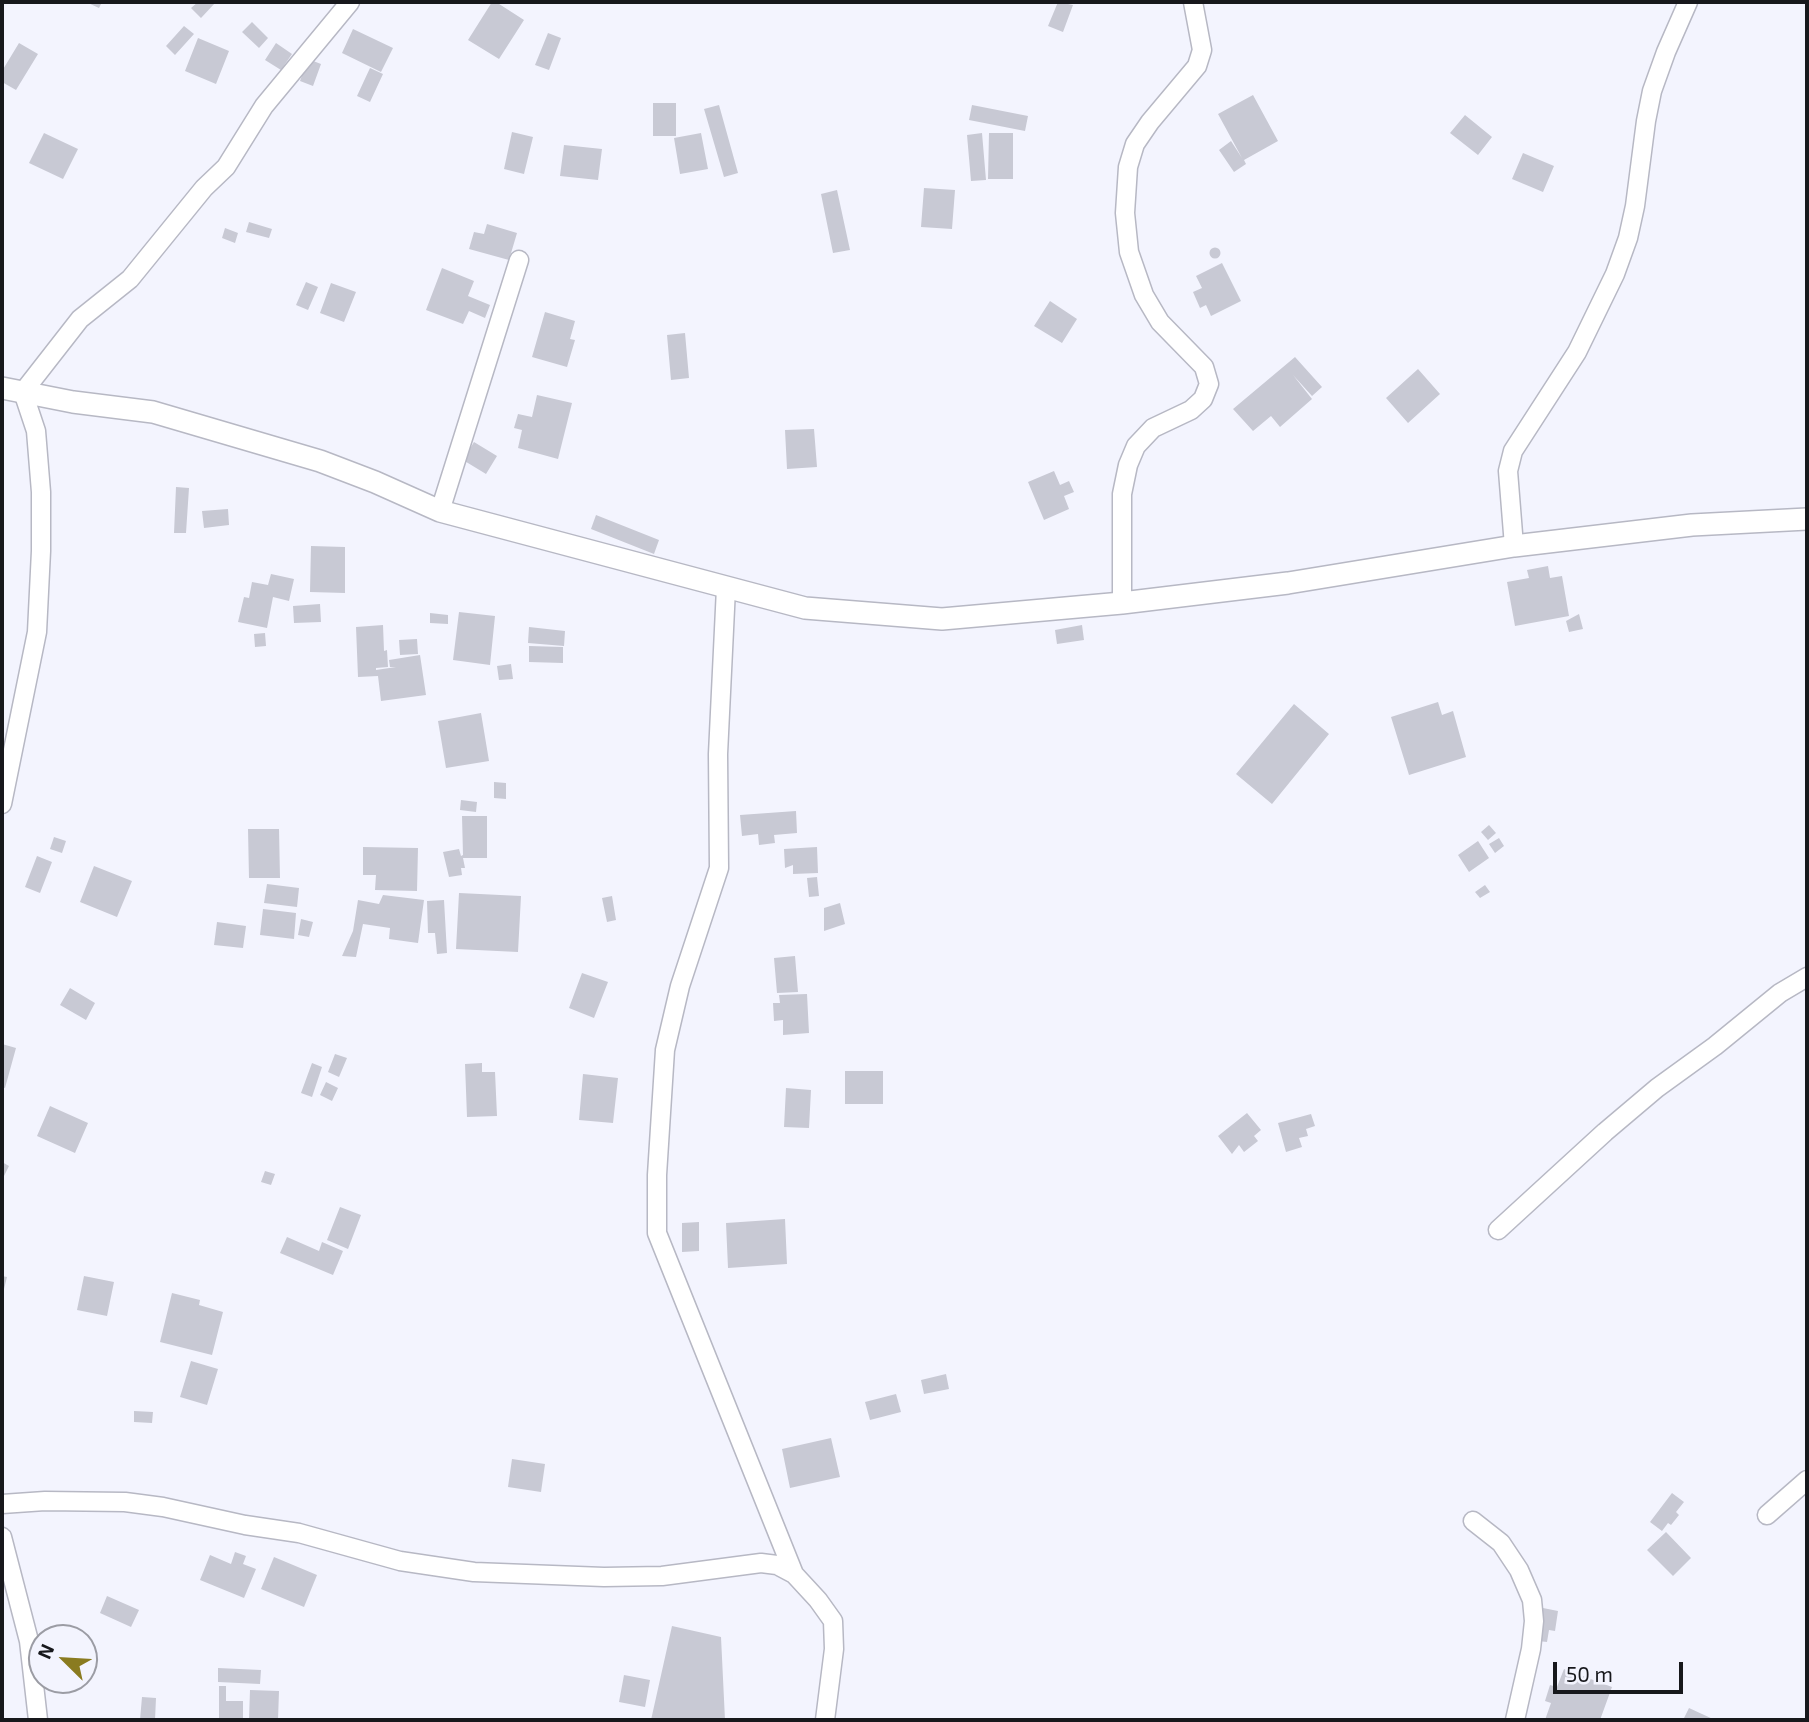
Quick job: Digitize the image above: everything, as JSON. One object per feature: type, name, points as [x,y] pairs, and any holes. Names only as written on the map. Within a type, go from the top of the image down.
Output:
[{"type":"street","points":[[23,392],[80,319],[130,279],[204,188],[226,167],[264,106],[350,2]]},
{"type":"street","points":[[1122,603],[1122,494],[1128,465],[1136,446],[1153,428],[1191,410],[1203,399],[1209,384],[1204,367],[1160,322],[1144,295],[1129,252],[1125,213],[1128,167],[1135,144],[1197,66],[1202,50],[1193,2]]},
{"type":"street","points":[[1514,546],[1508,471],[1513,451],[1577,352],[1615,274],[1628,238],[1635,206],[1652,91],[1665,52],[1688,2]]},
{"type":"street","points":[[440,511],[519,260]]},
{"type":"street","points":[[2,388],[73,402],[153,412],[241,436],[320,461],[440,511],[805,608],[942,619],[1122,603],[1288,583],[1514,546],[1692,525],[1807,519]]},
{"type":"street","points":[[2,804],[7,752],[37,632],[41,492],[36,431],[23,392]]},
{"type":"street","points":[[726,588],[718,754],[719,869],[680,986],[665,1050],[657,1175],[657,1233],[794,1574]]},
{"type":"street","points":[[1498,1230],[1577,1156],[1647,1097],[1780,993],[1807,977]]},
{"type":"street","points":[[1767,1516],[1807,1480]]},
{"type":"street","points":[[2,1504],[45,1501],[125,1502],[163,1507],[245,1525],[299,1533],[400,1561],[474,1572],[604,1577],[662,1576],[761,1563],[777,1565],[794,1574],[833,1621],[834,1649],[825,1720]]},
{"type":"street","points":[[1474,1521],[1501,1543],[1519,1570],[1532,1600],[1534,1621],[1531,1649],[1515,1720]]},
{"type":"street","points":[[2,1537],[29,1641],[38,1720]]},
{"type":"building","points":[[86,2],[102,2],[99,8]]},
{"type":"building","points":[[198,2],[216,2],[201,18],[191,8]]},
{"type":"building","points":[[492,2],[524,20],[499,59],[468,40]]},
{"type":"building","points":[[1058,2],[1073,5],[1063,32],[1048,26]]},
{"type":"building","points":[[252,22],[268,38],[259,48],[242,32]]},
{"type":"building","points":[[184,26],[194,34],[175,55],[166,46]]},
{"type":"building","points":[[353,29],[393,48],[381,72],[342,53]]},
{"type":"building","points":[[548,33],[561,38],[549,70],[535,65]]},
{"type":"building","points":[[198,38],[229,51],[216,84],[185,71]]},
{"type":"building","points":[[19,43],[38,54],[16,90],[2,82],[2,71]]},
{"type":"building","points":[[276,43],[292,54],[281,70],[265,60]]},
{"type":"building","points":[[308,59],[321,64],[313,86],[300,81]]},
{"type":"building","points":[[370,68],[383,74],[370,102],[357,96]]},
{"type":"building","points":[[1253,95],[1278,141],[1244,160],[1246,164],[1234,172],[1219,150],[1231,141],[1242,158],[1218,114]]},
{"type":"building","points":[[653,103],[676,103],[676,136],[653,136]]},
{"type":"building","points":[[719,105],[738,173],[724,177],[704,109]]},
{"type":"building","points":[[972,105],[1028,116],[1025,131],[969,120]]},
{"type":"building","points":[[1465,115],[1492,137],[1478,155],[1450,133]]},
{"type":"building","points":[[512,132],[533,137],[524,174],[504,169]]},
{"type":"building","points":[[44,133],[78,149],[63,179],[29,163]]},
{"type":"building","points":[[701,133],[708,169],[680,174],[674,138]]},
{"type":"building","points":[[982,133],[986,180],[971,181],[967,135]]},
{"type":"building","points":[[989,133],[1013,133],[1013,179],[988,179]]},
{"type":"building","points":[[564,145],[602,149],[598,180],[560,176]]},
{"type":"building","points":[[1523,153],[1554,166],[1543,192],[1512,179]]},
{"type":"building","points":[[924,188],[955,190],[952,229],[921,227]]},
{"type":"building","points":[[837,190],[850,250],[833,253],[821,194]]},
{"type":"building","points":[[249,222],[272,229],[269,238],[246,232]]},
{"type":"building","points":[[487,224],[517,233],[509,260],[469,249],[474,232],[484,234]]},
{"type":"building","points":[[225,228],[238,233],[235,243],[222,238]]},
{"type":"building","points":[[1215,247],[1221,253],[1215,259],[1209,253]]},
{"type":"building","points":[[1222,263],[1241,301],[1211,316],[1206,305],[1200,308],[1193,292],[1202,288],[1196,276]]},
{"type":"building","points":[[442,268],[474,281],[468,296],[490,305],[485,318],[469,311],[463,324],[426,310]]},
{"type":"building","points":[[306,282],[318,287],[308,310],[296,305]]},
{"type":"building","points":[[331,283],[356,292],[344,322],[320,313]]},
{"type":"building","points":[[1050,301],[1077,319],[1062,343],[1034,326]]},
{"type":"building","points":[[545,312],[575,321],[570,339],[575,340],[567,367],[532,357]]},
{"type":"building","points":[[685,333],[689,378],[671,380],[667,335]]},
{"type":"building","points":[[1295,357],[1322,387],[1312,396],[1293,375],[1312,399],[1280,427],[1271,416],[1253,431],[1233,409]]},
{"type":"building","points":[[1418,369],[1440,394],[1408,423],[1386,398]]},
{"type":"building","points":[[537,395],[572,403],[558,459],[518,448],[522,430],[514,428],[518,414],[532,417]]},
{"type":"building","points":[[814,429],[817,467],[787,469],[785,430]]},
{"type":"building","points":[[474,442],[497,456],[486,474],[463,460]]},
{"type":"building","points":[[1054,471],[1060,485],[1069,481],[1074,492],[1064,496],[1069,509],[1044,520],[1028,482]]},
{"type":"building","points":[[176,487],[189,488],[186,533],[174,533]]},
{"type":"building","points":[[228,509],[229,525],[204,528],[202,511]]},
{"type":"building","points":[[596,515],[659,540],[654,554],[591,529]]},
{"type":"building","points":[[311,546],[345,547],[345,593],[310,592]]},
{"type":"building","points":[[1548,566],[1550,578],[1562,576],[1569,616],[1515,626],[1507,582],[1529,578],[1527,570]]},
{"type":"building","points":[[271,574],[294,579],[289,601],[273,597],[267,628],[238,622],[244,597],[249,598],[252,582],[268,585]]},
{"type":"building","points":[[320,604],[321,622],[294,623],[293,606]]},
{"type":"building","points":[[459,612],[495,616],[490,665],[453,660]]},
{"type":"building","points":[[430,613],[448,615],[448,624],[430,623]]},
{"type":"building","points":[[1579,614],[1583,629],[1569,632],[1566,621]]},
{"type":"building","points":[[383,625],[388,667],[376,670],[396,667],[390,667],[389,660],[420,655],[426,695],[381,701],[378,676],[358,677],[356,627]]},
{"type":"building","points":[[1082,625],[1084,640],[1057,644],[1055,630]]},
{"type":"building","points":[[529,627],[565,631],[564,646],[528,643]]},
{"type":"building","points":[[265,633],[266,646],[255,647],[254,634]]},
{"type":"building","points":[[417,639],[418,654],[400,655],[399,640]]},
{"type":"building","points":[[529,646],[563,647],[563,663],[529,662]]},
{"type":"building","points":[[511,664],[513,679],[499,680],[497,666]]},
{"type":"building","points":[[1438,702],[1442,715],[1453,711],[1466,757],[1409,775],[1391,717]]},
{"type":"building","points":[[1294,704],[1329,734],[1272,804],[1236,774]]},
{"type":"building","points":[[481,713],[489,761],[446,768],[438,721]]},
{"type":"building","points":[[494,782],[506,783],[506,799],[494,798]]},
{"type":"building","points":[[461,800],[477,802],[476,812],[460,810]]},
{"type":"building","points":[[796,811],[797,833],[774,835],[775,843],[759,845],[758,834],[742,836],[740,815]]},
{"type":"building","points":[[462,816],[487,816],[487,858],[463,858],[465,868],[461,868],[462,875],[449,877],[443,852],[459,849],[461,856],[463,855]]},
{"type":"building","points":[[1489,825],[1496,833],[1488,840],[1481,832]]},
{"type":"building","points":[[248,829],[279,829],[280,878],[249,878]]},
{"type":"building","points":[[54,837],[66,841],[62,853],[50,849]]},
{"type":"building","points":[[1499,838],[1504,846],[1495,853],[1489,844]]},
{"type":"building","points":[[1478,841],[1489,858],[1469,872],[1458,855]]},
{"type":"building","points":[[363,847],[418,848],[417,891],[375,890],[376,875],[363,875]]},
{"type":"building","points":[[817,847],[818,873],[793,874],[793,865],[785,868],[784,849]]},
{"type":"building","points":[[37,856],[52,862],[40,893],[25,887]]},
{"type":"building","points":[[94,866],[132,881],[117,917],[80,902]]},
{"type":"building","points":[[817,877],[819,896],[809,897],[807,878]]},
{"type":"building","points":[[267,884],[299,888],[297,907],[264,903]]},
{"type":"building","points":[[1485,885],[1490,892],[1480,898],[1475,892]]},
{"type":"building","points":[[459,893],[521,896],[518,952],[456,949]]},
{"type":"building","points":[[383,895],[424,900],[418,943],[389,939],[390,928],[363,924],[356,957],[342,956],[353,931],[358,900],[379,904]]},
{"type":"building","points":[[612,896],[616,920],[607,922],[602,898]]},
{"type":"building","points":[[444,900],[447,953],[437,954],[435,933],[428,933],[427,901]]},
{"type":"building","points":[[840,903],[845,924],[824,931],[824,908]]},
{"type":"building","points":[[263,909],[296,913],[294,939],[260,935]]},
{"type":"building","points":[[301,919],[313,922],[309,937],[298,935]]},
{"type":"building","points":[[217,922],[246,926],[243,948],[214,945]]},
{"type":"building","points":[[795,956],[798,992],[777,993],[774,958]]},
{"type":"building","points":[[582,973],[608,982],[594,1018],[569,1008]]},
{"type":"building","points":[[70,988],[95,1003],[86,1020],[60,1005]]},
{"type":"building","points":[[807,994],[809,1033],[783,1035],[783,1020],[774,1021],[773,1003],[780,1003],[779,995]]},
{"type":"building","points":[[2,1044],[16,1048],[5,1088],[2,1087]]},
{"type":"building","points":[[335,1054],[347,1058],[339,1077],[328,1072]]},
{"type":"building","points":[[312,1063],[322,1067],[312,1097],[301,1093]]},
{"type":"building","points":[[482,1063],[482,1072],[495,1072],[497,1116],[467,1117],[465,1064]]},
{"type":"building","points":[[845,1071],[883,1071],[883,1104],[845,1104]]},
{"type":"building","points":[[583,1074],[618,1078],[613,1123],[579,1120]]},
{"type":"building","points":[[326,1082],[338,1088],[332,1101],[320,1095]]},
{"type":"building","points":[[786,1088],[811,1090],[809,1128],[784,1127]]},
{"type":"building","points":[[50,1106],[88,1123],[75,1153],[37,1136]]},
{"type":"building","points":[[1247,1113],[1261,1130],[1254,1136],[1258,1141],[1244,1152],[1239,1145],[1232,1154],[1218,1136]]},
{"type":"building","points":[[1311,1114],[1315,1126],[1306,1129],[1308,1136],[1299,1138],[1302,1147],[1286,1152],[1278,1123]]},
{"type":"building","points":[[2,1162],[9,1166],[2,1180]]},
{"type":"building","points":[[265,1171],[275,1174],[271,1185],[261,1182]]},
{"type":"building","points":[[340,1207],[361,1215],[348,1249],[327,1240]]},
{"type":"building","points":[[785,1219],[787,1264],[728,1268],[726,1223]]},
{"type":"building","points":[[699,1222],[699,1251],[682,1252],[682,1223]]},
{"type":"building","points":[[287,1237],[319,1251],[322,1242],[343,1251],[333,1275],[280,1253]]},
{"type":"building","points":[[2,1276],[7,1277],[4,1289],[2,1289]]},
{"type":"building","points":[[84,1276],[114,1282],[107,1316],[77,1310]]},
{"type":"building","points":[[172,1293],[200,1300],[199,1305],[223,1312],[212,1355],[160,1342]]},
{"type":"building","points":[[191,1361],[218,1369],[207,1405],[180,1397]]},
{"type":"building","points":[[946,1374],[949,1389],[924,1394],[921,1380]]},
{"type":"building","points":[[896,1394],[901,1412],[870,1420],[865,1402]]},
{"type":"building","points":[[134,1411],[153,1412],[152,1423],[134,1422]]},
{"type":"building","points":[[831,1438],[840,1477],[790,1488],[782,1449]]},
{"type":"building","points":[[512,1459],[545,1464],[541,1492],[508,1487]]},
{"type":"building","points":[[1672,1493],[1684,1502],[1676,1512],[1679,1515],[1662,1531],[1650,1522]]},
{"type":"building","points":[[1666,1532],[1691,1558],[1673,1576],[1647,1550]]},
{"type":"building","points":[[235,1552],[246,1556],[243,1564],[256,1569],[244,1598],[200,1580],[210,1555],[231,1564]]},
{"type":"building","points":[[274,1557],[317,1575],[304,1607],[261,1589]]},
{"type":"building","points":[[107,1596],[139,1610],[131,1627],[100,1613]]},
{"type":"building","points":[[1543,1608],[1558,1611],[1555,1631],[1549,1630],[1547,1642],[1538,1641]]},
{"type":"building","points":[[672,1626],[721,1637],[725,1720],[651,1720]]},
{"type":"building","points":[[218,1668],[261,1670],[260,1684],[218,1682]]},
{"type":"building","points":[[1564,1669],[1612,1687],[1600,1720],[1545,1720],[1551,1703],[1545,1701],[1550,1685],[1557,1687]]},
{"type":"building","points":[[624,1675],[650,1680],[645,1707],[619,1702]]},
{"type":"building","points":[[219,1686],[226,1686],[226,1701],[243,1701],[243,1720],[219,1720]]},
{"type":"building","points":[[250,1690],[279,1691],[278,1720],[249,1720]]},
{"type":"building","points":[[142,1697],[156,1698],[155,1720],[140,1720]]},
{"type":"building","points":[[1689,1708],[1715,1720],[1683,1720]]}]
